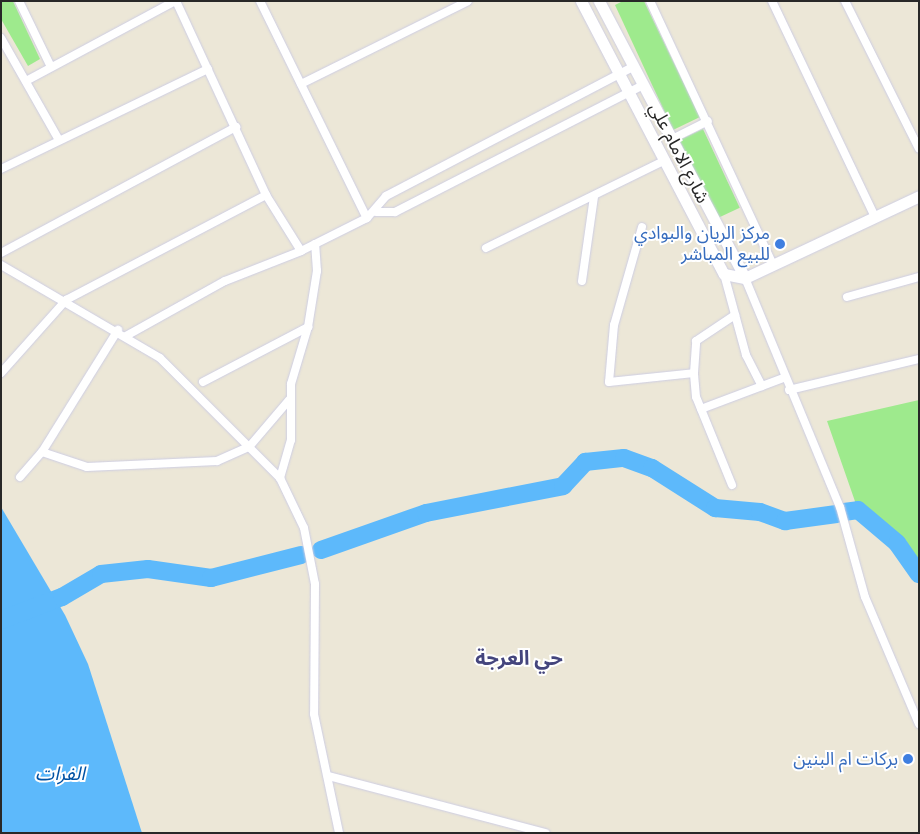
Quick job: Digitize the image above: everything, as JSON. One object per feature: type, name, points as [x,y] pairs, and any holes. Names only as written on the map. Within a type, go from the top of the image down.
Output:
[{"type":"street","points":[[19,1],[51,67]]},
{"type":"street","points":[[156,1],[160,9]]},
{"type":"street","points":[[26,81],[175,1],[236,127],[266,195],[301,251]]},
{"type":"street","points":[[260,1],[367,218]]},
{"type":"street","points":[[301,84],[468,1]]},
{"type":"street","name":"شارع الامام علي","points":[[581,1],[666,160],[724,274]]},
{"type":"street","points":[[650,1],[708,121],[773,265]]},
{"type":"street","points":[[772,1],[875,217]]},
{"type":"street","points":[[845,1],[919,149]]},
{"type":"street","name":"شارع الامام علي","points":[[601,2],[745,278]]},
{"type":"street","points":[[1,38],[59,140]]},
{"type":"street","points":[[126,336],[225,281],[301,251],[367,218],[376,212],[386,196],[634,67]]},
{"type":"street","points":[[1,169],[208,69]]},
{"type":"street","points":[[376,212],[395,212],[643,85]]},
{"type":"street","points":[[672,139],[708,121]]},
{"type":"street","points":[[1,253],[236,127]]},
{"type":"street","points":[[486,248],[594,197],[666,160]]},
{"type":"street","points":[[1,373],[66,300],[266,195]]},
{"type":"street","points":[[762,386],[746,355],[724,274],[745,278],[919,196]]},
{"type":"street","points":[[582,281],[594,197]]},
{"type":"street","points":[[642,227],[614,325],[609,382],[694,373]]},
{"type":"street","points":[[280,478],[291,440],[289,400],[308,327],[317,271],[315,244]]},
{"type":"street","points":[[1,265],[118,330],[160,358],[280,478],[304,528],[315,584],[314,714],[339,833]]},
{"type":"street","points":[[846,297],[919,277]]},
{"type":"street","points":[[745,278],[783,378],[840,507],[864,597],[919,724]]},
{"type":"street","points":[[732,485],[701,409],[694,373],[696,341],[735,315]]},
{"type":"street","points":[[203,382],[308,327]]},
{"type":"street","points":[[20,477],[42,452],[118,330]]},
{"type":"street","points":[[789,390],[919,358]]},
{"type":"street","points":[[701,409],[783,378]]},
{"type":"street","points":[[42,452],[80,466],[182,466],[217,461],[249,447],[289,400]]},
{"type":"street","points":[[328,776],[546,833]]},
{"type":"green space","points":[[1,1],[13,1],[40,59],[28,66],[1,19]]},
{"type":"green space","points":[[623,1],[644,1],[700,117],[673,130],[615,5]]},
{"type":"green space","points":[[703,129],[740,208],[716,219],[679,140]]},
{"type":"green space","points":[[919,400],[919,574],[897,543],[858,510],[827,421]]},
{"type":"water","name":"الفرات","points":[[1,507],[65,615],[88,664],[142,833],[1,833]]},
{"type":"waterway","points":[[321,550],[426,513],[563,486],[585,462],[624,458],[652,468],[715,508],[760,512],[785,521],[837,514]]},
{"type":"waterway","points":[[844,512],[858,510],[897,543],[919,574]]},
{"type":"waterway","points":[[1,620],[62,597],[101,574],[148,569],[211,578],[301,555]]},
{"type":"place","name":"مركز الريان والبوادي للبيع المباشر","points":[[780,244]]},
{"type":"place","name":"بركات ام البنين","points":[[908,759]]},
{"type":"district","name":"حي العرجة","points":[[519,658]]}]
